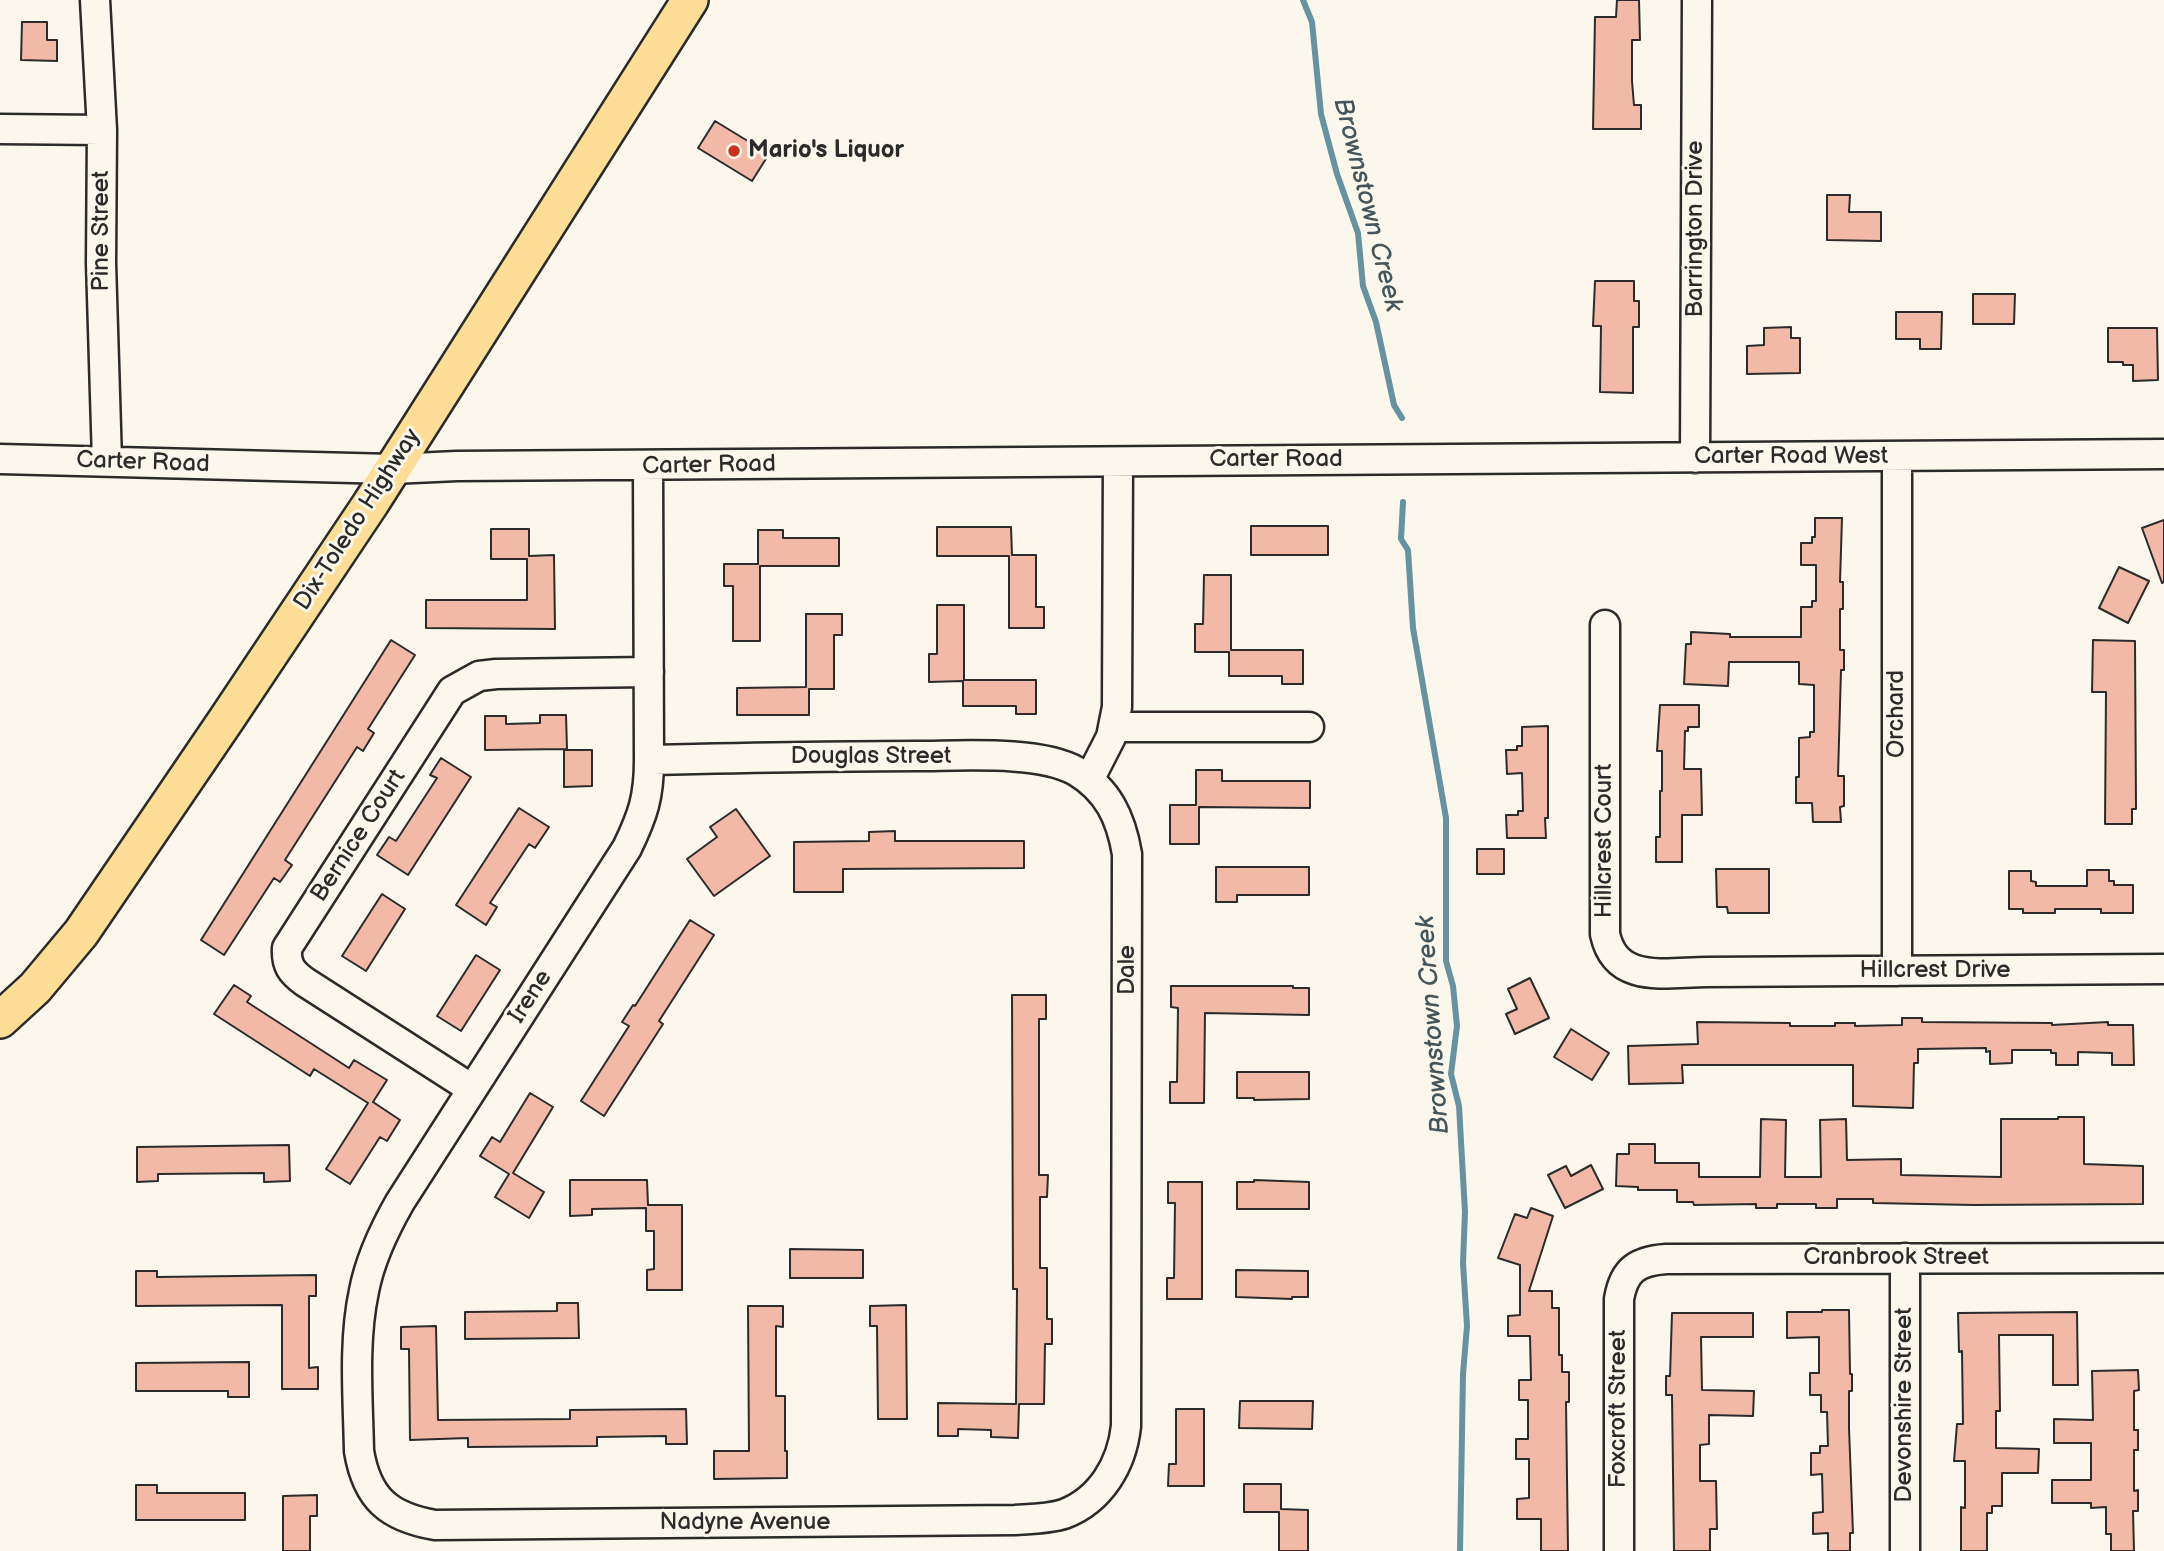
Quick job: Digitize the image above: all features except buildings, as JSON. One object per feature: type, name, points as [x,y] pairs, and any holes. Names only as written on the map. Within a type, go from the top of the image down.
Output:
[{"type":"main road","name":"Dix-Toledo Highway","points":[[0,1020],[35,988],[81,933],[226,720],[392,469],[690,0]]},
{"type":"street","name":"Pine Street","points":[[95,0],[102,130],[101,263],[107,461]]},
{"type":"street","name":"Barrington Drive","points":[[1695,458],[1697,0]]},
{"type":"street","points":[[0,129],[102,130]]},
{"type":"street","name":"Carter Road West","points":[[1419,459],[2164,454]]},
{"type":"street","name":"Orchard","points":[[1897,457],[1897,971]]},
{"type":"street","name":"Carter Road","points":[[0,459],[392,469],[1419,459]]},
{"type":"street","points":[[1089,780],[1114,727],[1117,701],[1118,462]]},
{"type":"street","name":"Irene","points":[[386,1507],[368,1484],[359,1451],[360,1314],[364,1288],[383,1231],[627,848],[647,803],[648,466]]},
{"type":"street","name":"Hillcrest Court","points":[[1605,625],[1605,934],[1608,949],[1618,962],[1639,972],[1707,972]]},
{"type":"street","name":"Bernice Court","points":[[472,1089],[293,974],[286,962],[287,948],[452,691],[479,676],[496,674],[649,672]]},
{"type":"street","points":[[1114,727],[1309,727]]},
{"type":"street","name":"Douglas Street","points":[[649,760],[1005,757],[1060,764],[1089,780]]},
{"type":"street","name":"Dale","points":[[1089,780],[1104,794],[1115,810],[1123,830],[1127,854],[1128,919],[1126,1426],[1119,1458],[1111,1475],[1099,1490]]},
{"type":"street","name":"Hillcrest Drive","points":[[1707,972],[2164,969]]},
{"type":"street","name":"Devonshire Street","points":[[1905,1258],[1905,1551]]},
{"type":"street","name":"Cranbrook Street","points":[[1631,1270],[1653,1260],[1666,1259],[2164,1258]]},
{"type":"street","name":"Foxcroft Street","points":[[1619,1551],[1618,1313],[1621,1286],[1631,1270]]},
{"type":"street","name":"Nadyne Avenue","points":[[386,1507],[411,1520],[435,1525],[1015,1520],[1042,1519],[1064,1514],[1084,1504],[1099,1490]]},
{"type":"waterway","name":"Brownstown Creek","points":[[1303,0],[1312,22],[1321,114],[1337,174],[1358,233],[1363,286],[1376,322],[1394,405],[1402,418]]},
{"type":"waterway","name":"Brownstown Creek","points":[[1403,502],[1401,539],[1408,550],[1413,628],[1446,818],[1446,961],[1453,986],[1457,1026],[1451,1074],[1459,1106],[1465,1212],[1463,1263],[1467,1326],[1463,1374],[1460,1551]]},
{"type":"place","name":"Mario's Liquor","points":[[734,151]]}]
